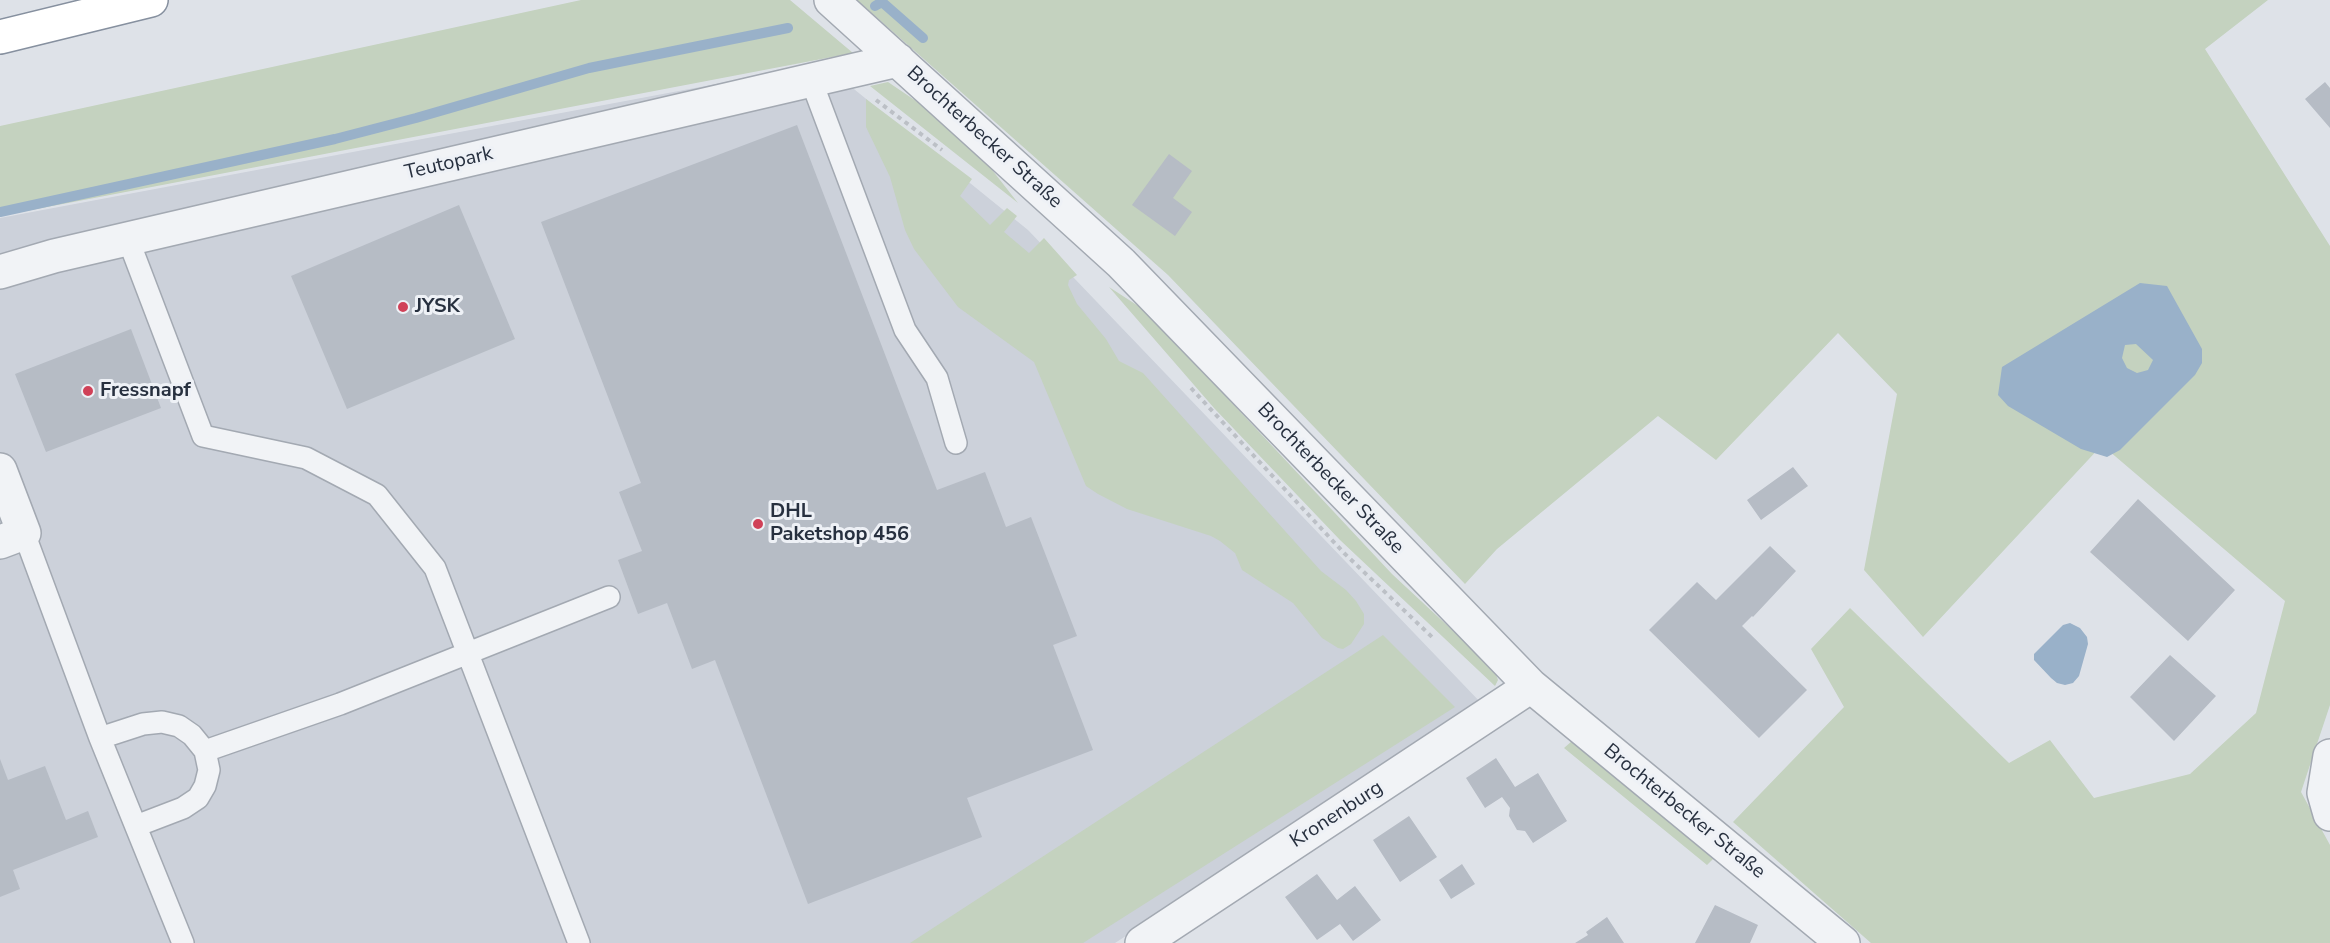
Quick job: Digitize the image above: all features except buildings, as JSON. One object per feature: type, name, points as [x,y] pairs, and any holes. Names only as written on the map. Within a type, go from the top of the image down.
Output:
[{"type":"highway","points":[[0,37],[151,0]]},
{"type":"street","name":"Brochterbecker Straße","points":[[831,0],[1121,263],[1531,686],[1843,943]]},
{"type":"street","name":"Teutopark","points":[[0,272],[128,239],[898,60]]},
{"type":"street","points":[[2,483],[12,537]]},
{"type":"street","name":"Kronenburg","points":[[1142,943],[1531,686]]},
{"type":"street","points":[[2330,756],[2324,793],[2330,814]]},
{"type":"lane","points":[[825,76],[905,330],[937,378],[957,443]]},
{"type":"lane","points":[[128,239],[203,436],[306,458],[377,495],[435,568],[579,943]]},
{"type":"lane","points":[[12,537],[100,738],[183,943]]},
{"type":"lane","points":[[205,751],[340,704],[609,597]]},
{"type":"lane","points":[[100,738],[143,724],[162,722],[186,730],[205,751],[209,770],[205,786],[198,798],[183,808],[136,826]]},
{"type":"path","points":[[825,76],[944,152]]},
{"type":"path","points":[[1190,387],[1344,553],[1436,641]]},
{"type":"shaded area","points":[[823,64],[1028,230],[1483,705],[1115,943],[0,943],[0,218]]},
{"type":"green space","points":[[581,0],[790,0],[853,53],[0,216],[0,126]]},
{"type":"green space","points":[[857,0],[2268,0],[2205,49],[2330,246],[2330,705],[2301,792],[2330,845],[2330,943],[1871,943],[1733,822],[1844,707],[1811,649],[1850,608],[2009,763],[2050,740],[2094,798],[2190,774],[2256,713],[2285,601],[2102,445],[1923,637],[1864,570],[1897,394],[1838,333],[1716,460],[1658,416],[1497,549],[1465,584],[1168,275]]},
{"type":"green space","points":[[888,82],[919,103],[982,157],[1018,203],[870,86]]},
{"type":"green space","points":[[866,99],[972,179],[960,196],[990,225],[1007,208],[1017,216],[1004,232],[1029,253],[1044,238],[1077,275],[1069,280],[1068,285],[1077,304],[1106,339],[1119,361],[1143,373],[1321,571],[1346,590],[1356,601],[1364,614],[1364,624],[1351,644],[1343,649],[1338,648],[1322,638],[1293,603],[1242,570],[1235,553],[1220,541],[1127,509],[1086,486],[1034,362],[958,307],[914,249],[905,230],[890,177],[866,127]]},
{"type":"green space","points":[[1109,287],[1146,311],[1392,574],[1494,669],[1498,680],[1495,686],[1340,540],[1214,408]]},
{"type":"green space","points":[[1383,635],[1455,707],[1083,943],[910,943]]},
{"type":"green space","points":[[1572,741],[1714,858],[1707,865],[1564,748]]},
{"type":"water","points":[[2140,283],[2167,286],[2202,349],[2202,363],[2195,375],[2120,450],[2107,457],[2081,449],[2008,406],[1998,395],[2002,367]],"holes":[[[2136,344],[2153,360],[2148,370],[2137,373],[2127,368],[2122,358],[2125,345]]]},
{"type":"water","points":[[2070,623],[2080,628],[2087,637],[2088,644],[2079,676],[2073,683],[2065,685],[2051,678],[2034,660],[2034,654],[2063,625]]},
{"type":"waterway","points":[[875,6],[882,2],[923,38]]},
{"type":"waterway","points":[[0,212],[335,139],[589,68],[788,28]]},
{"type":"place","name":"JYSK","points":[[403,307]]},
{"type":"place","name":"Fressnapf","points":[[88,391]]},
{"type":"place","name":"DHL Paketshop 456","points":[[758,524]]}]
